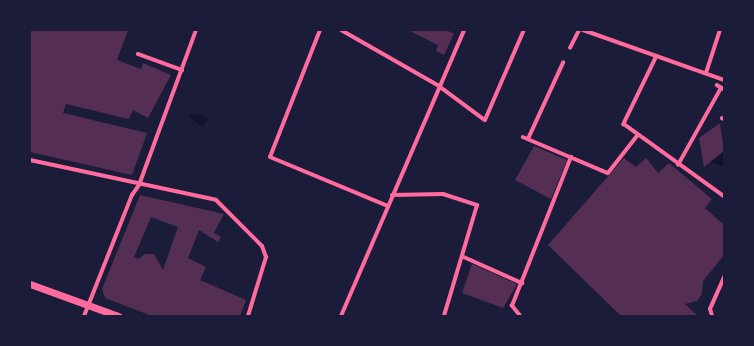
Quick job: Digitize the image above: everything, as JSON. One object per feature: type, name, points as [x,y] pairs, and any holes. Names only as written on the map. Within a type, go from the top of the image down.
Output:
[{"type":"street","points":[[84,316],[87,305],[132,195],[140,185],[196,30]]},
{"type":"street","points":[[320,30],[270,157],[388,206]]},
{"type":"street","points":[[340,30],[439,86],[485,120],[524,30]]},
{"type":"street","points":[[341,316],[464,30]]},
{"type":"street","points":[[570,48],[579,30]]},
{"type":"street","points":[[583,30],[724,80]]},
{"type":"street","points":[[706,73],[720,30]]},
{"type":"street","points":[[138,54],[182,70]]},
{"type":"street","points":[[657,56],[624,124],[637,136],[724,196]]},
{"type":"street","points":[[528,139],[563,63]]},
{"type":"street","points":[[678,165],[723,89],[717,85]]},
{"type":"street","points":[[523,137],[608,173],[637,136]]},
{"type":"street","points":[[520,316],[512,306],[571,157]]},
{"type":"street","points":[[30,160],[140,185],[216,200],[262,246],[266,257],[248,316]]},
{"type":"street","points":[[392,195],[443,194],[465,200],[476,205],[464,257],[444,316]]},
{"type":"street","points":[[464,257],[522,283]]},
{"type":"street","points":[[712,315],[710,308],[724,277]]},
{"type":"street","points":[[30,284],[118,316]]},
{"type":"shaded area","points":[[199,114],[208,119],[202,127],[188,115]]},
{"type":"shaded area","points":[[724,151],[724,167],[711,162]]},
{"type":"building","points":[[30,30],[128,30],[117,60],[141,69],[143,63],[171,75],[148,118],[133,110],[129,119],[66,104],[63,113],[147,133],[132,175],[30,152]]},
{"type":"building","points":[[408,30],[446,30],[454,34],[444,55],[436,51],[438,45]]},
{"type":"building","points":[[720,123],[724,151],[704,167],[699,138]]},
{"type":"building","points":[[534,146],[567,160],[551,199],[515,180]]},
{"type":"building","points":[[624,158],[636,167],[646,158],[658,173],[669,163],[712,199],[705,208],[724,225],[724,255],[703,281],[702,294],[697,301],[685,304],[698,316],[621,316],[548,245]]},
{"type":"building","points":[[140,195],[224,214],[214,233],[221,237],[218,242],[199,230],[188,258],[206,267],[200,280],[246,300],[240,316],[152,316],[105,298],[102,289]],"holes":[[[151,217],[178,227],[163,270],[154,254],[145,254],[138,259],[134,257]]]},
{"type":"building","points":[[472,264],[517,284],[503,308],[462,293]]}]
